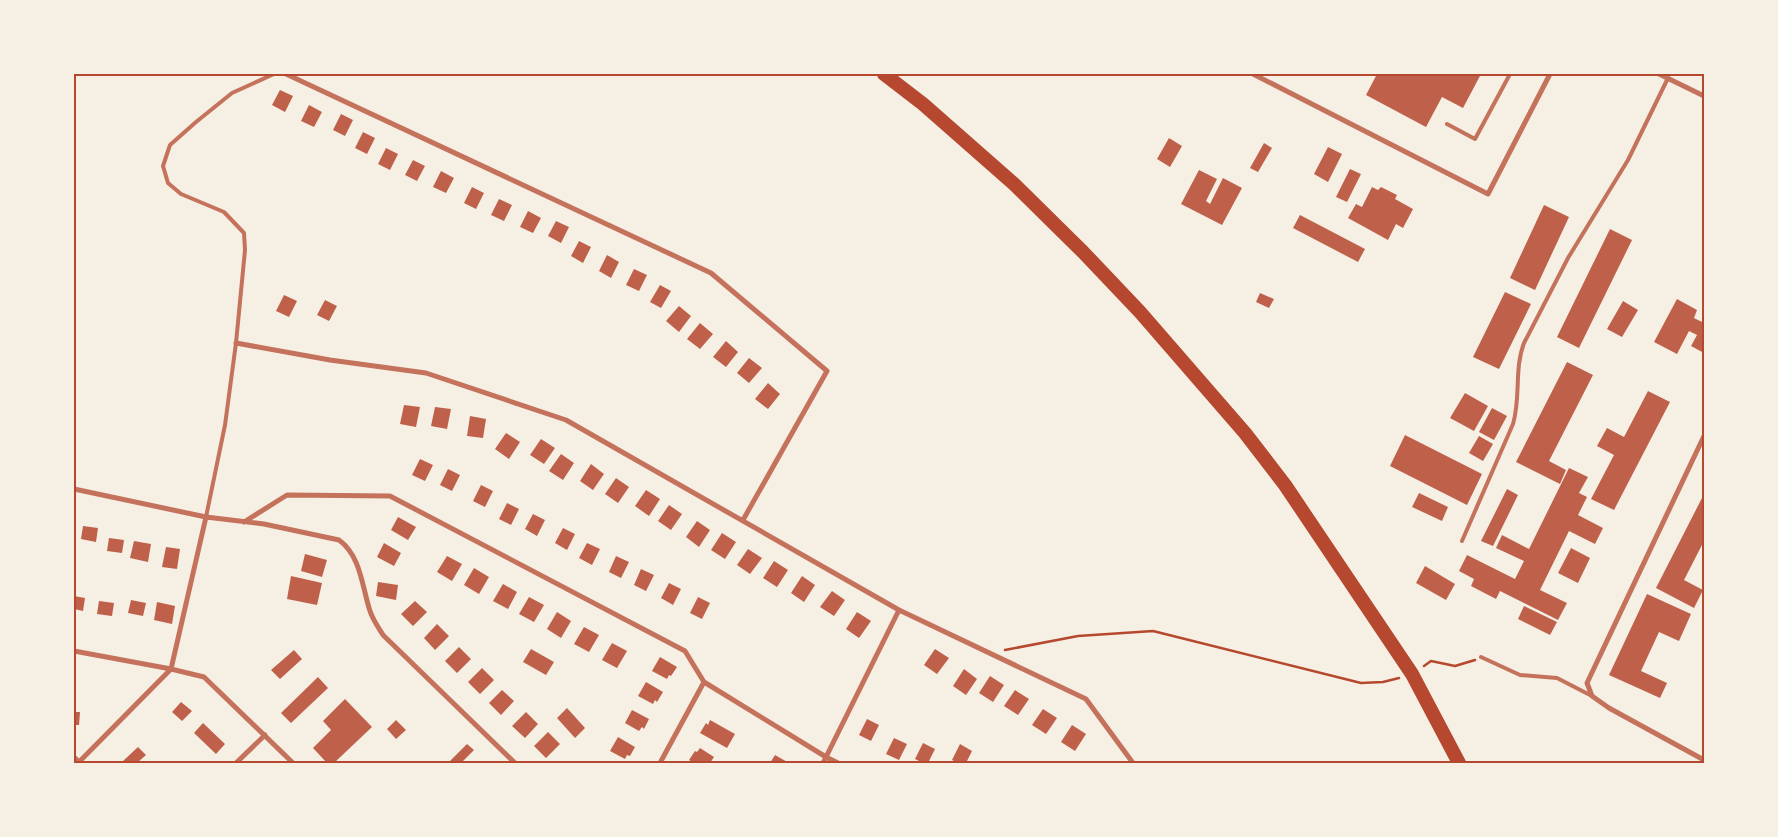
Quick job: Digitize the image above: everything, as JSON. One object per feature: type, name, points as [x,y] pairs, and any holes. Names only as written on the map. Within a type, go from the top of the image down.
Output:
[{"type":"highway","points":[[884,74],[923,104],[1014,184],[1083,252],[1140,312],[1245,433],[1285,484],[1412,674],[1459,763]]},
{"type":"street","points":[[286,74],[711,273],[827,371],[743,520]]},
{"type":"street","points":[[1253,74],[1488,194],[1550,74]]},
{"type":"street","points":[[1659,74],[1704,96]]},
{"type":"street","points":[[236,342],[330,360],[426,373],[566,420],[899,610],[1086,698],[1133,763]]},
{"type":"street","points":[[1704,436],[1588,683],[1592,696],[1609,708],[1704,760]]},
{"type":"street","points":[[74,489],[206,517],[264,524],[339,540],[353,554],[370,612],[384,635],[515,763]]},
{"type":"street","points":[[244,522],[287,495],[390,496],[685,651],[704,682],[838,763]]},
{"type":"street","points":[[74,757],[79,763],[172,669],[206,517]]},
{"type":"street","points":[[823,763],[899,610]]},
{"type":"street","points":[[74,651],[172,669],[204,677],[293,763]]},
{"type":"street","points":[[660,763],[704,682]]},
{"type":"street","points":[[236,763],[265,735]]},
{"type":"lane","points":[[206,517],[225,425],[236,342],[245,250],[244,233],[224,212],[180,194],[168,183],[163,166],[170,144],[196,122],[232,93],[274,74]]},
{"type":"lane","points":[[1447,124],[1475,139],[1510,74]]},
{"type":"lane","points":[[1462,541],[1513,424],[1517,411],[1520,354],[1524,343],[1568,258],[1628,160],[1668,78]]},
{"type":"lane","points":[[1480,657],[1501,668],[1520,674],[1557,678],[1592,696]]},
{"type":"path","points":[[991,653],[1078,636],[1153,631],[1362,683],[1383,682],[1412,674],[1431,661],[1455,666],[1471,662],[1480,657]]},
{"type":"building","points":[[1377,74],[1481,74],[1463,108],[1442,97],[1426,127],[1366,95]]},
{"type":"building","points":[[280,90],[293,96],[285,112],[272,105]]},
{"type":"building","points":[[309,105],[322,112],[314,127],[301,121]]},
{"type":"building","points":[[341,114],[353,120],[345,136],[333,130]]},
{"type":"building","points":[[363,132],[375,138],[367,154],[355,148]]},
{"type":"building","points":[[1169,138],[1182,146],[1170,167],[1157,159]]},
{"type":"building","points":[[1264,143],[1272,148],[1258,172],[1250,168]]},
{"type":"building","points":[[1328,147],[1342,154],[1328,182],[1314,174]]},
{"type":"building","points":[[386,148],[398,154],[390,170],[378,164]]},
{"type":"building","points":[[413,160],[425,166],[417,181],[405,175]]},
{"type":"building","points":[[1350,169],[1361,174],[1347,202],[1336,197]]},
{"type":"building","points":[[1199,170],[1217,179],[1206,201],[1210,204],[1223,178],[1242,188],[1222,225],[1181,204]]},
{"type":"building","points":[[441,171],[454,178],[446,193],[433,187]]},
{"type":"building","points":[[472,187],[484,193],[476,209],[464,203]]},
{"type":"building","points":[[1372,187],[1378,190],[1381,187],[1397,195],[1395,199],[1413,209],[1403,228],[1396,224],[1388,240],[1348,218],[1356,204],[1362,207]]},
{"type":"building","points":[[499,199],[512,205],[504,221],[491,215]]},
{"type":"building","points":[[1544,205],[1569,217],[1535,290],[1510,278]]},
{"type":"building","points":[[528,211],[541,218],[533,233],[520,227]]},
{"type":"building","points":[[1300,215],[1365,249],[1358,262],[1293,228]]},
{"type":"building","points":[[556,221],[569,227],[561,243],[548,236]]},
{"type":"building","points":[[1610,229],[1632,240],[1579,348],[1557,337]]},
{"type":"building","points":[[579,241],[591,247],[583,263],[571,256]]},
{"type":"building","points":[[607,255],[619,262],[611,278],[599,271]]},
{"type":"building","points":[[634,269],[647,275],[639,291],[626,285]]},
{"type":"building","points":[[660,285],[671,291],[661,308],[650,302]]},
{"type":"building","points":[[1505,292],[1531,304],[1499,369],[1473,357]]},
{"type":"building","points":[[1260,293],[1274,299],[1269,308],[1256,302]]},
{"type":"building","points":[[284,295],[297,301],[289,317],[276,311]]},
{"type":"building","points":[[1677,299],[1697,310],[1694,318],[1704,323],[1704,353],[1691,346],[1697,335],[1689,331],[1677,354],[1654,342]]},
{"type":"building","points":[[325,300],[337,306],[329,321],[317,315]]},
{"type":"building","points":[[1623,301],[1638,310],[1622,337],[1607,329]]},
{"type":"building","points":[[679,306],[691,316],[679,332],[666,321]]},
{"type":"building","points":[[700,323],[713,334],[700,349],[687,339]]},
{"type":"building","points":[[726,341],[738,352],[726,367],[713,357]]},
{"type":"building","points":[[749,358],[762,368],[749,383],[737,373]]},
{"type":"building","points":[[1567,362],[1593,375],[1549,461],[1566,470],[1560,484],[1516,462]]},
{"type":"building","points":[[768,383],[780,394],[768,409],[755,399]]},
{"type":"building","points":[[1648,391],[1670,402],[1614,510],[1591,499],[1614,455],[1597,446],[1607,428],[1624,437]]},
{"type":"building","points":[[1465,393],[1488,406],[1474,431],[1450,418]]},
{"type":"building","points":[[404,405],[420,407],[416,427],[400,424]]},
{"type":"building","points":[[435,407],[451,409],[447,429],[431,426]]},
{"type":"building","points":[[1492,408],[1507,416],[1494,440],[1479,432]]},
{"type":"building","points":[[470,416],[486,419],[483,438],[467,436]]},
{"type":"building","points":[[506,433],[520,442],[509,459],[495,449]]},
{"type":"building","points":[[1405,435],[1482,474],[1467,505],[1390,466]]},
{"type":"building","points":[[1479,436],[1493,444],[1483,461],[1469,453]]},
{"type":"building","points":[[541,439],[555,448],[544,464],[530,455]]},
{"type":"building","points":[[561,454],[574,463],[563,480],[549,471]]},
{"type":"building","points":[[420,459],[433,465],[425,481],[412,475]]},
{"type":"building","points":[[591,464],[604,474],[593,490],[580,481]]},
{"type":"building","points":[[1569,468],[1588,477],[1579,493],[1587,497],[1578,515],[1603,528],[1595,544],[1569,531],[1540,590],[1567,603],[1558,620],[1500,591],[1496,599],[1471,586],[1474,579],[1459,571],[1467,555],[1515,579],[1524,561],[1496,548],[1502,535],[1529,549]]},
{"type":"building","points":[[448,469],[460,475],[452,491],[440,485]]},
{"type":"building","points":[[616,478],[629,487],[618,503],[605,494]]},
{"type":"building","points":[[481,485],[493,491],[485,507],[473,501]]},
{"type":"building","points":[[1507,489],[1518,495],[1493,546],[1481,541]]},
{"type":"building","points":[[646,490],[660,499],[649,516],[635,506]]},
{"type":"building","points":[[1419,493],[1448,507],[1442,521],[1412,507]]},
{"type":"building","points":[[1704,494],[1704,541],[1684,580],[1703,590],[1694,608],[1656,588]]},
{"type":"building","points":[[507,503],[519,509],[511,525],[499,519]]},
{"type":"building","points":[[669,505],[682,514],[671,530],[658,521]]},
{"type":"building","points":[[533,514],[545,520],[537,536],[525,529]]},
{"type":"building","points":[[398,517],[416,527],[408,540],[391,530]]},
{"type":"building","points":[[697,521],[710,530],[699,547],[686,537]]},
{"type":"building","points":[[83,526],[98,528],[96,542],[81,539]]},
{"type":"building","points":[[563,528],[575,534],[567,550],[555,543]]},
{"type":"building","points":[[722,533],[736,542],[725,559],[711,550]]},
{"type":"building","points":[[109,538],[124,540],[122,553],[107,551]]},
{"type":"building","points":[[134,541],[151,544],[148,562],[130,558]]},
{"type":"building","points":[[384,543],[401,553],[394,566],[377,557]]},
{"type":"building","points":[[587,543],[600,549],[592,565],[579,558]]},
{"type":"building","points":[[166,547],[180,549],[177,569],[162,567]]},
{"type":"building","points":[[1571,548],[1590,558],[1578,583],[1558,573]]},
{"type":"building","points":[[748,549],[762,558],[750,574],[737,565]]},
{"type":"building","points":[[305,554],[327,560],[322,577],[301,571]]},
{"type":"building","points":[[447,556],[462,564],[452,581],[437,572]]},
{"type":"building","points":[[616,556],[629,562],[621,578],[609,572]]},
{"type":"building","points":[[774,561],[788,570],[777,587],[763,578]]},
{"type":"building","points":[[1425,566],[1455,584],[1446,600],[1416,583]]},
{"type":"building","points":[[474,568],[489,577],[479,594],[464,585]]},
{"type":"building","points":[[641,569],[654,575],[646,591],[634,585]]},
{"type":"building","points":[[291,576],[322,583],[317,605],[287,599]]},
{"type":"building","points":[[802,576],[815,585],[804,602],[791,593]]},
{"type":"building","points":[[378,582],[398,585],[396,600],[376,596]]},
{"type":"building","points":[[669,583],[681,589],[673,605],[661,598]]},
{"type":"building","points":[[503,584],[517,592],[508,609],[493,601]]},
{"type":"building","points":[[832,591],[845,600],[834,616],[820,607]]},
{"type":"building","points":[[1647,594],[1691,614],[1679,641],[1659,632],[1641,671],[1667,683],[1660,698],[1609,675]]},
{"type":"building","points":[[74,596],[85,598],[83,611],[74,609]]},
{"type":"building","points":[[529,597],[544,605],[534,622],[519,614]]},
{"type":"building","points":[[698,597],[710,603],[702,619],[690,613]]},
{"type":"building","points":[[131,600],[146,603],[143,616],[128,613]]},
{"type":"building","points":[[99,601],[114,603],[112,616],[97,614]]},
{"type":"building","points":[[415,601],[427,612],[413,626],[401,614]]},
{"type":"building","points":[[157,602],[175,606],[172,624],[154,620]]},
{"type":"building","points":[[1524,606],[1557,622],[1550,635],[1518,619]]},
{"type":"building","points":[[557,612],[571,621],[561,638],[547,629]]},
{"type":"building","points":[[857,612],[871,621],[859,638],[846,629]]},
{"type":"building","points":[[437,624],[449,636],[435,650],[424,638]]},
{"type":"building","points":[[584,627],[599,635],[589,652],[574,644]]},
{"type":"building","points":[[612,643],[627,651],[617,668],[602,660]]},
{"type":"building","points":[[459,647],[471,659],[457,673],[445,661]]},
{"type":"building","points":[[531,649],[554,662],[546,675],[523,662]]},
{"type":"building","points":[[935,649],[949,658],[937,674],[924,665]]},
{"type":"building","points":[[294,650],[302,659],[280,679],[271,670]]},
{"type":"building","points":[[660,657],[677,667],[667,679],[652,671]]},
{"type":"building","points":[[482,668],[494,680],[480,694],[468,682]]},
{"type":"building","points":[[964,669],[977,679],[966,695],[953,686]]},
{"type":"building","points":[[990,676],[1004,685],[993,702],[979,693]]},
{"type":"building","points":[[318,677],[328,688],[291,723],[281,713]]},
{"type":"building","points":[[646,682],[663,692],[657,702],[655,700],[653,704],[638,696]]},
{"type":"building","points":[[502,690],[514,701],[501,715],[489,703]]},
{"type":"building","points":[[1015,690],[1029,699],[1018,715],[1004,706]]},
{"type":"building","points":[[345,699],[372,727],[334,763],[327,763],[313,748],[331,730],[323,721]]},
{"type":"building","points":[[181,702],[192,711],[182,721],[172,712]]},
{"type":"building","points":[[567,708],[585,728],[575,738],[557,718]]},
{"type":"building","points":[[1043,709],[1057,718],[1046,734],[1032,725]]},
{"type":"building","points":[[632,710],[649,719],[644,729],[642,727],[639,731],[625,723]]},
{"type":"building","points":[[74,712],[80,712],[79,725],[74,725]]},
{"type":"building","points":[[526,712],[538,724],[525,738],[512,726]]},
{"type":"building","points":[[867,719],[879,725],[871,741],[859,735]]},
{"type":"building","points":[[396,720],[406,730],[396,739],[387,729]]},
{"type":"building","points":[[710,720],[735,734],[727,748],[700,733]]},
{"type":"building","points":[[203,723],[225,744],[216,754],[194,733]]},
{"type":"building","points":[[1072,725],[1086,734],[1075,751],[1061,742]]},
{"type":"building","points":[[548,732],[560,744],[546,758],[534,746]]},
{"type":"building","points":[[618,737],[635,747],[630,756],[627,755],[625,759],[610,751]]},
{"type":"building","points":[[894,738],[907,744],[899,760],[886,754]]},
{"type":"building","points":[[923,743],[935,749],[928,763],[915,759]]},
{"type":"building","points":[[467,744],[474,750],[461,763],[448,763]]},
{"type":"building","points":[[960,744],[972,751],[966,763],[958,763],[952,760]]},
{"type":"building","points":[[138,747],[146,755],[137,763],[125,763],[123,761]]},
{"type":"building","points":[[700,748],[714,757],[710,763],[694,763],[689,760],[695,751],[697,752]]},
{"type":"building","points":[[775,755],[789,763],[770,763]]}]
